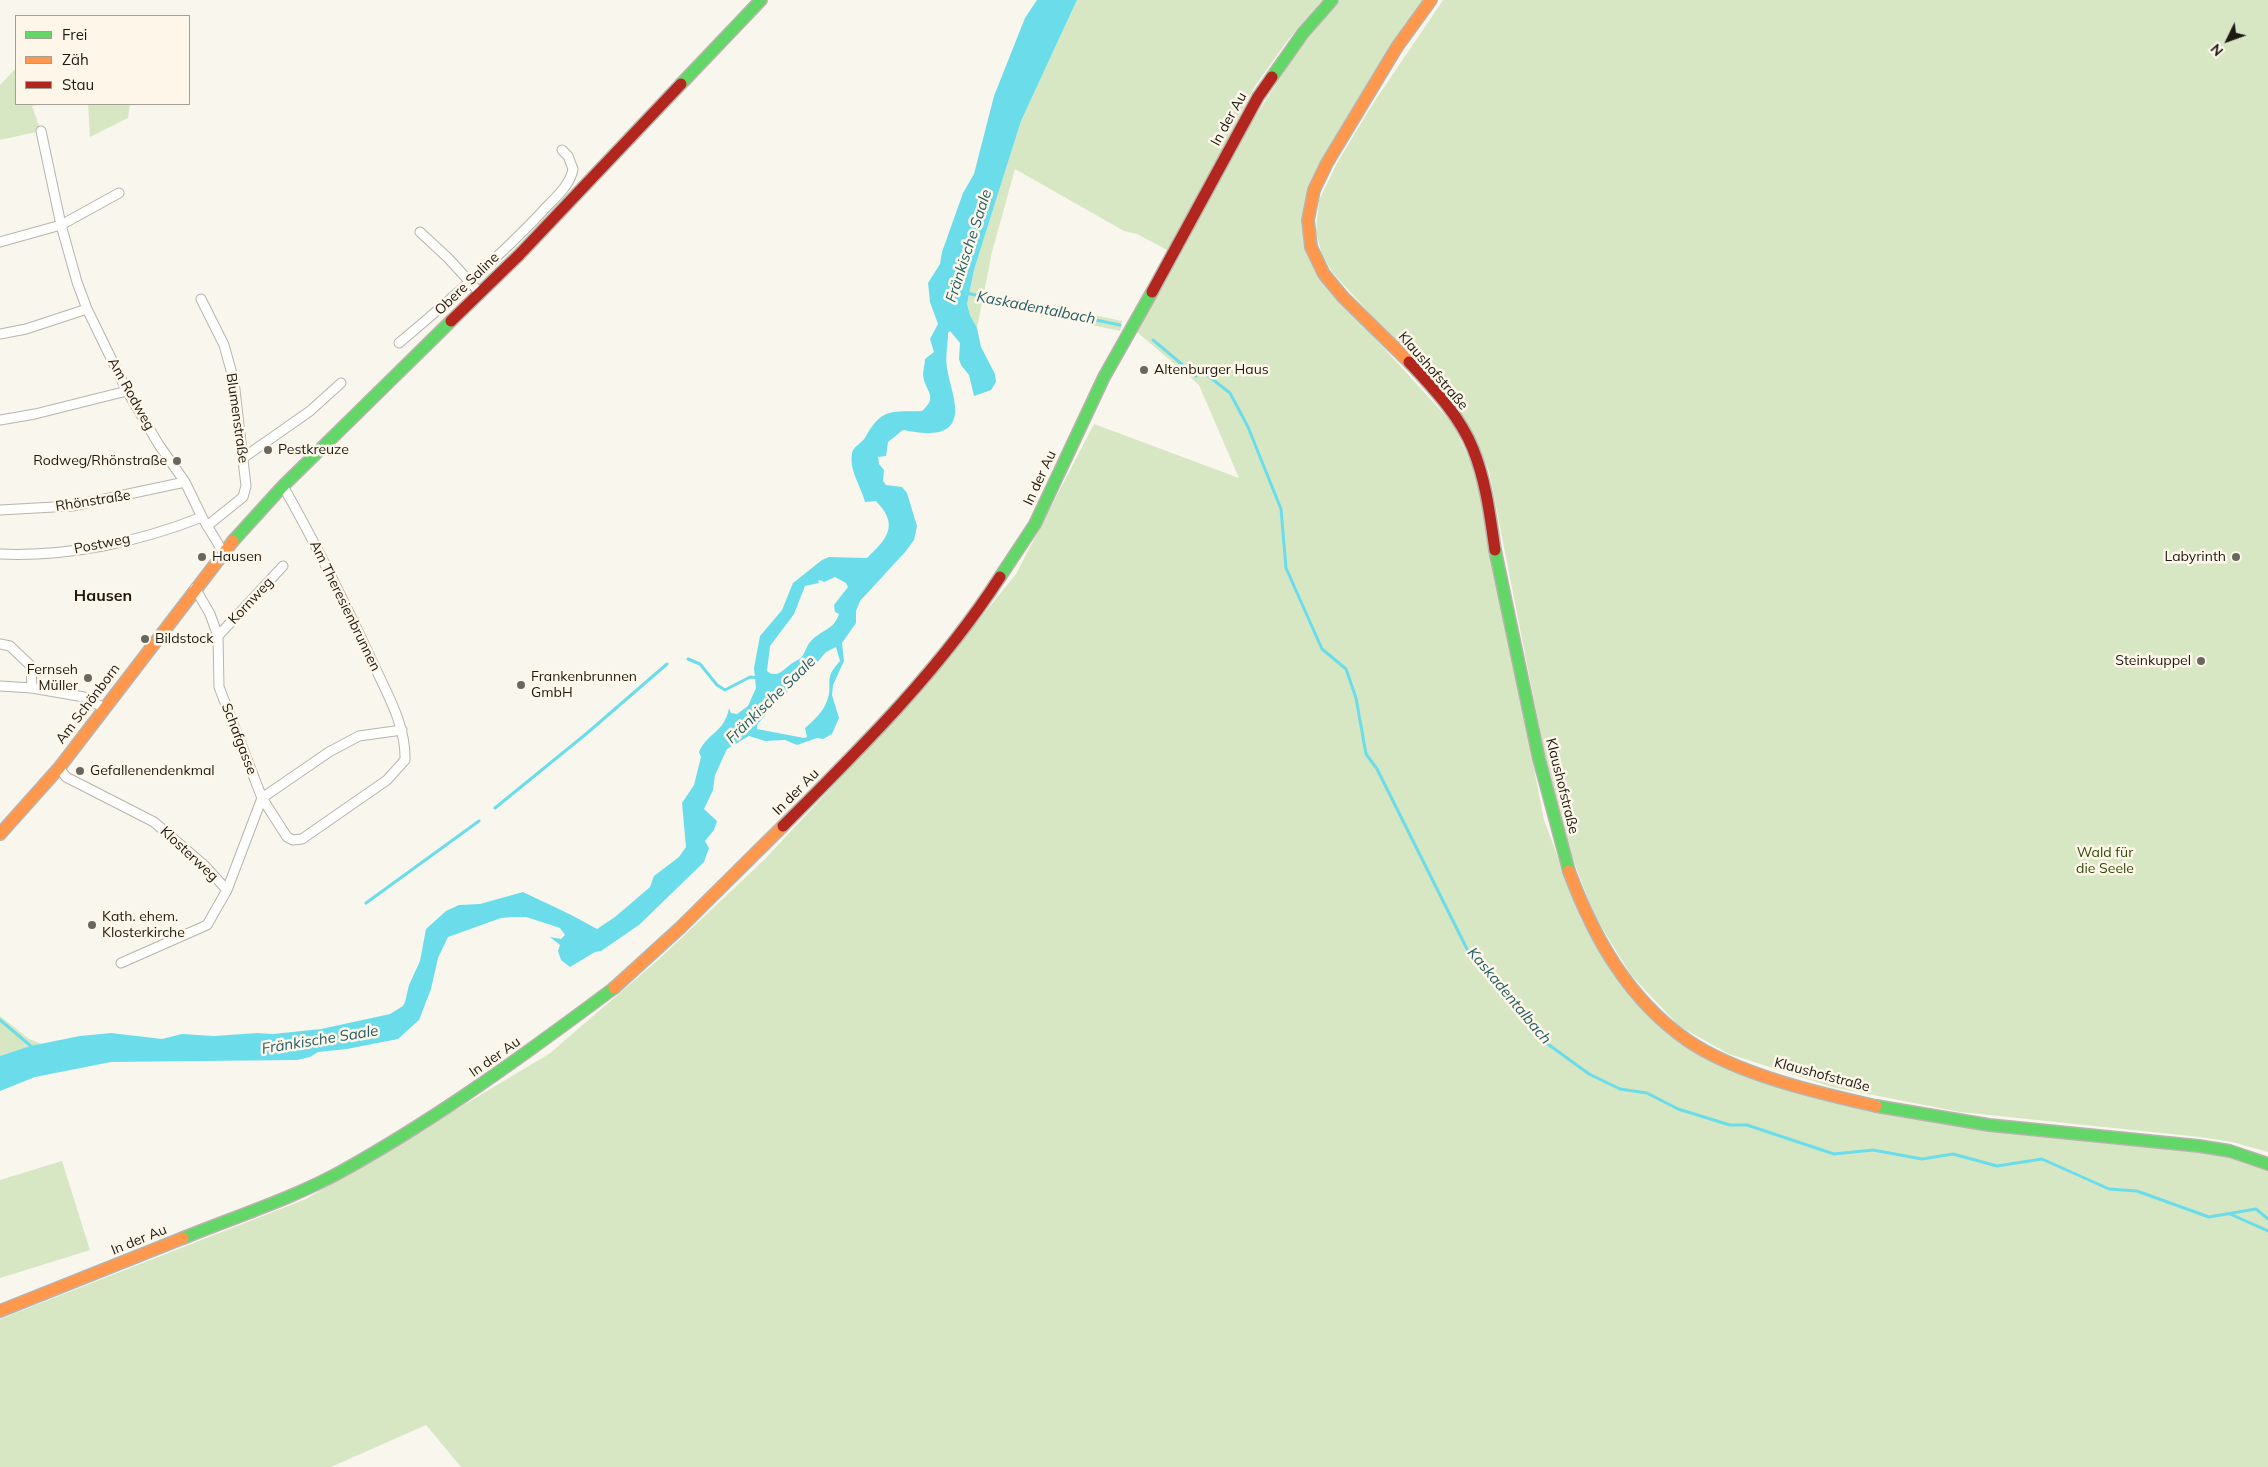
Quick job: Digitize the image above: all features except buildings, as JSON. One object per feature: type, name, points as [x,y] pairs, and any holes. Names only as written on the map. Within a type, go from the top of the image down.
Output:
[{"type":"main road","name":"Obere Saline","points":[[195,588],[223,552],[283,486],[519,255],[760,0]]},
{"type":"main road","name":"In der Au","points":[[0,1311],[297,1193],[343,1171],[404,1135],[502,1071],[620,984],[680,928],[842,767],[932,669],[977,613],[1035,524],[1104,377],[1176,250],[1258,97],[1303,33],[1332,0]]},
{"type":"main road","name":"Klaushofstraße","points":[[1431,0],[1364,100],[1330,158],[1311,198],[1309,239],[1315,260],[1326,278],[1382,334],[1449,409],[1472,445],[1488,505],[1519,674],[1562,848],[1575,892],[1587,918],[1624,978],[1675,1031],[1700,1048],[1726,1062],[1830,1096],[1958,1121],[2199,1146],[2230,1151],[2268,1164]]},
{"type":"main road","name":"Am Schönborn","points":[[0,834],[59,768],[195,588]]},
{"type":"street","name":"Am Rodweg","points":[[41,131],[61,225],[77,282],[87,309],[127,391],[159,445],[185,482],[202,517],[223,552]]},
{"type":"street","name":"Obere Saline","points":[[399,344],[516,239],[569,182],[573,169],[568,156],[562,150]]},
{"type":"street","points":[[0,242],[61,225],[119,193]]},
{"type":"street","points":[[420,232],[480,293]]},
{"type":"street","name":"Blumenstraße","points":[[201,299],[224,345],[234,381],[246,486],[243,497],[207,526]]},
{"type":"street","points":[[0,334],[26,329],[87,309]]},
{"type":"street","points":[[243,458],[310,411],[341,383]]},
{"type":"street","points":[[0,420],[35,414],[127,391]]},
{"type":"street","name":"Rhönstraße","points":[[0,510],[72,506],[185,482]]},
{"type":"street","name":"Am Theresienbrunnen","points":[[262,798],[287,837],[293,840],[302,839],[387,780],[405,760],[406,746],[402,730],[362,640],[317,547],[283,486]]},
{"type":"street","name":"Postweg","points":[[0,554],[26,555],[76,550],[170,530],[202,517]]},
{"type":"street","name":"Kornweg","points":[[218,636],[283,566]]},
{"type":"street","name":"Schafgasse","points":[[195,588],[210,614],[218,636],[219,687],[262,798]]},
{"type":"street","points":[[0,644],[10,646],[31,666],[32,688]]},
{"type":"street","points":[[0,686],[32,688],[84,697],[104,708]]},
{"type":"street","points":[[227,890],[262,798],[329,752],[359,736],[402,730]]},
{"type":"street","name":"Klosterweg","points":[[59,768],[66,777],[80,785],[154,822],[205,866],[227,890],[207,925],[121,964]]},
{"type":"green space","points":[[1077,0],[1322,0],[1288,40],[1255,86],[1169,251],[1137,234],[1124,231],[1015,169],[992,252],[977,328],[967,304],[974,270],[1021,121]]},
{"type":"green space","points":[[1340,0],[1426,0],[1307,197],[1322,280],[1453,424],[1477,475],[1544,820],[1582,921],[1621,983],[1671,1036],[1724,1066],[1828,1100],[2229,1155],[2268,1166],[2268,1467],[461,1467],[426,1425],[331,1467],[0,1467],[0,1319],[306,1199],[549,1054],[658,960],[765,859],[916,697],[1016,574],[1094,424],[1239,478],[1199,385],[1137,332],[1253,120],[1302,44]]},
{"type":"green space","name":"Wald für die Seele","points":[[1443,0],[2268,0],[2268,1152],[2232,1142],[2200,1137],[1960,1112],[1832,1087],[1729,1054],[1679,1026],[1631,975],[1594,915],[1557,817],[1489,471],[1464,417],[1332,272],[1321,252],[1316,231],[1319,200],[1337,163],[1372,105]]},
{"type":"green space","points":[[15,69],[15,105],[37,105],[32,106],[41,131],[0,140],[0,85]]},
{"type":"green space","points":[[88,105],[130,105],[128,118],[90,137]]},
{"type":"green space","points":[[1010,297],[1122,321],[1120,331],[1011,308],[1007,304]]},
{"type":"green space","points":[[0,1016],[29,1039],[42,1044],[0,1056]]},
{"type":"green space","points":[[62,1161],[90,1250],[0,1278],[0,1180]]},
{"type":"water","name":"Fränkische Saale","points":[[1037,0],[1077,0],[1021,121],[974,270],[967,304],[977,328],[981,347],[995,374],[996,382],[991,390],[974,396],[969,375],[959,359],[960,343],[950,331],[948,333],[946,364],[955,406],[951,425],[945,430],[929,433],[903,430],[888,442],[886,456],[878,457],[879,464],[884,470],[883,481],[886,485],[902,487],[907,493],[917,526],[914,540],[906,551],[860,601],[856,611],[856,623],[842,643],[844,661],[833,685],[832,695],[839,718],[832,734],[823,739],[817,738],[797,745],[785,740],[765,741],[749,736],[727,749],[715,775],[713,790],[704,809],[717,821],[714,830],[705,841],[709,848],[704,862],[639,925],[601,951],[595,952],[570,967],[561,960],[558,951],[560,945],[550,937],[561,939],[565,935],[560,928],[526,917],[501,918],[448,937],[438,958],[431,989],[419,1020],[398,1039],[347,1049],[318,1052],[310,1057],[297,1060],[111,1062],[35,1077],[0,1091],[0,1056],[30,1046],[80,1036],[111,1033],[162,1039],[182,1034],[214,1036],[257,1033],[273,1034],[321,1029],[390,1014],[403,1006],[405,1002],[409,985],[420,961],[426,929],[446,911],[459,905],[480,904],[523,892],[597,929],[615,917],[650,887],[654,876],[679,857],[686,847],[682,803],[694,785],[701,757],[699,752],[706,740],[724,722],[729,708],[731,713],[737,714],[748,706],[756,688],[754,668],[760,636],[782,610],[793,583],[822,560],[829,557],[867,558],[881,544],[888,531],[887,517],[876,501],[865,502],[852,466],[852,453],[883,416],[896,412],[922,411],[930,401],[930,394],[924,381],[923,373],[925,359],[934,352],[930,339],[938,324],[930,302],[928,283],[940,264],[942,252],[963,193],[974,174],[994,96],[1025,18]],"holes":[[[835,577],[846,583],[848,587],[834,605],[835,612],[839,614],[837,619],[831,627],[811,641],[800,658],[781,672],[775,674],[767,671],[770,646],[794,614],[805,586],[819,583],[818,581],[820,580],[824,582]],[[836,647],[840,661],[831,673],[829,695],[823,709],[805,728],[807,737],[757,729],[757,725],[767,713],[769,706],[785,695],[791,687],[810,671],[826,652]]]},
{"type":"waterway","name":"Kaskadentalbach","points":[[966,293],[1120,325]]},
{"type":"waterway","name":"Kaskadentalbach","points":[[1153,340],[1196,376]]},
{"type":"waterway","name":"Kaskadentalbach","points":[[1207,375],[1230,393],[1248,427],[1281,509],[1286,568],[1322,649],[1346,669],[1356,698],[1366,754],[1377,769],[1471,957],[1545,1042],[1589,1074],[1620,1089],[1647,1093],[1678,1109],[1730,1125],[1747,1125],[1834,1154],[1873,1150],[1922,1159],[1953,1154],[1997,1166],[2042,1159],[2109,1189],[2137,1191],[2209,1217],[2256,1209],[2268,1219]]},
{"type":"waterway","points":[[688,659],[700,664],[717,685],[725,690],[750,677],[759,678]]},
{"type":"waterway","points":[[495,808],[586,734],[667,664]]},
{"type":"waterway","points":[[366,903],[479,821]]},
{"type":"waterway","points":[[0,1020],[32,1047]]},
{"type":"waterway","points":[[2230,1214],[2268,1231]]},
{"type":"traffic: fast","points":[[681,84],[761,0]]},
{"type":"traffic: fast","points":[[1272,77],[1303,33],[1332,0]]},
{"type":"traffic: fast","points":[[1000,577],[1035,524],[1104,377],[1152,292]]},
{"type":"traffic: fast","points":[[233,541],[283,486],[451,321]]},
{"type":"traffic: fast","points":[[1495,550],[1539,759],[1569,871]]},
{"type":"traffic: fast","points":[[183,1238],[305,1189],[379,1150],[482,1084],[614,988]]},
{"type":"traffic: fast","points":[[1876,1106],[1989,1125],[2199,1146],[2230,1151],[2268,1164]]},
{"type":"traffic: slow","points":[[1409,362],[1343,297],[1324,274],[1311,247],[1308,220],[1314,190],[1327,163],[1397,47],[1431,0]]},
{"type":"traffic: slow","points":[[0,834],[59,768],[233,541]]},
{"type":"traffic: slow","points":[[614,988],[680,928],[783,826]]},
{"type":"traffic: slow","points":[[1569,871],[1601,942],[1630,986],[1666,1024],[1687,1040],[1729,1063],[1778,1081],[1876,1106]]},
{"type":"traffic: slow","points":[[0,1311],[183,1238]]},
{"type":"traffic: jam","points":[[1152,292],[1258,97],[1272,77]]},
{"type":"traffic: jam","points":[[451,321],[519,255],[681,84]]},
{"type":"traffic: jam","points":[[1409,362],[1445,403],[1468,437],[1484,486],[1495,550]]},
{"type":"traffic: jam","points":[[783,826],[870,737],[926,676],[977,611],[1000,577]]},
{"type":"place","name":"Altenburger Haus","points":[[1144,370]]},
{"type":"place","name":"Pestkreuze","points":[[268,450]]},
{"type":"place","name":"Rodweg/Rhönstraße","points":[[177,461]]},
{"type":"place","name":"Hausen","points":[[202,557]]},
{"type":"place","name":"Labyrinth","points":[[2236,557]]},
{"type":"place","name":"Bildstock","points":[[145,639]]},
{"type":"place","name":"Steinkuppel","points":[[2201,661]]},
{"type":"place","name":"Fernseh Müller","points":[[88,678]]},
{"type":"place","name":"Frankenbrunnen GmbH","points":[[521,685]]},
{"type":"place","name":"Gefallenendenkmal","points":[[80,771]]},
{"type":"place","name":"Kath. ehem. Klosterkirche","points":[[92,925]]},
{"type":"district","name":"Hausen","points":[[103,596]]}]
